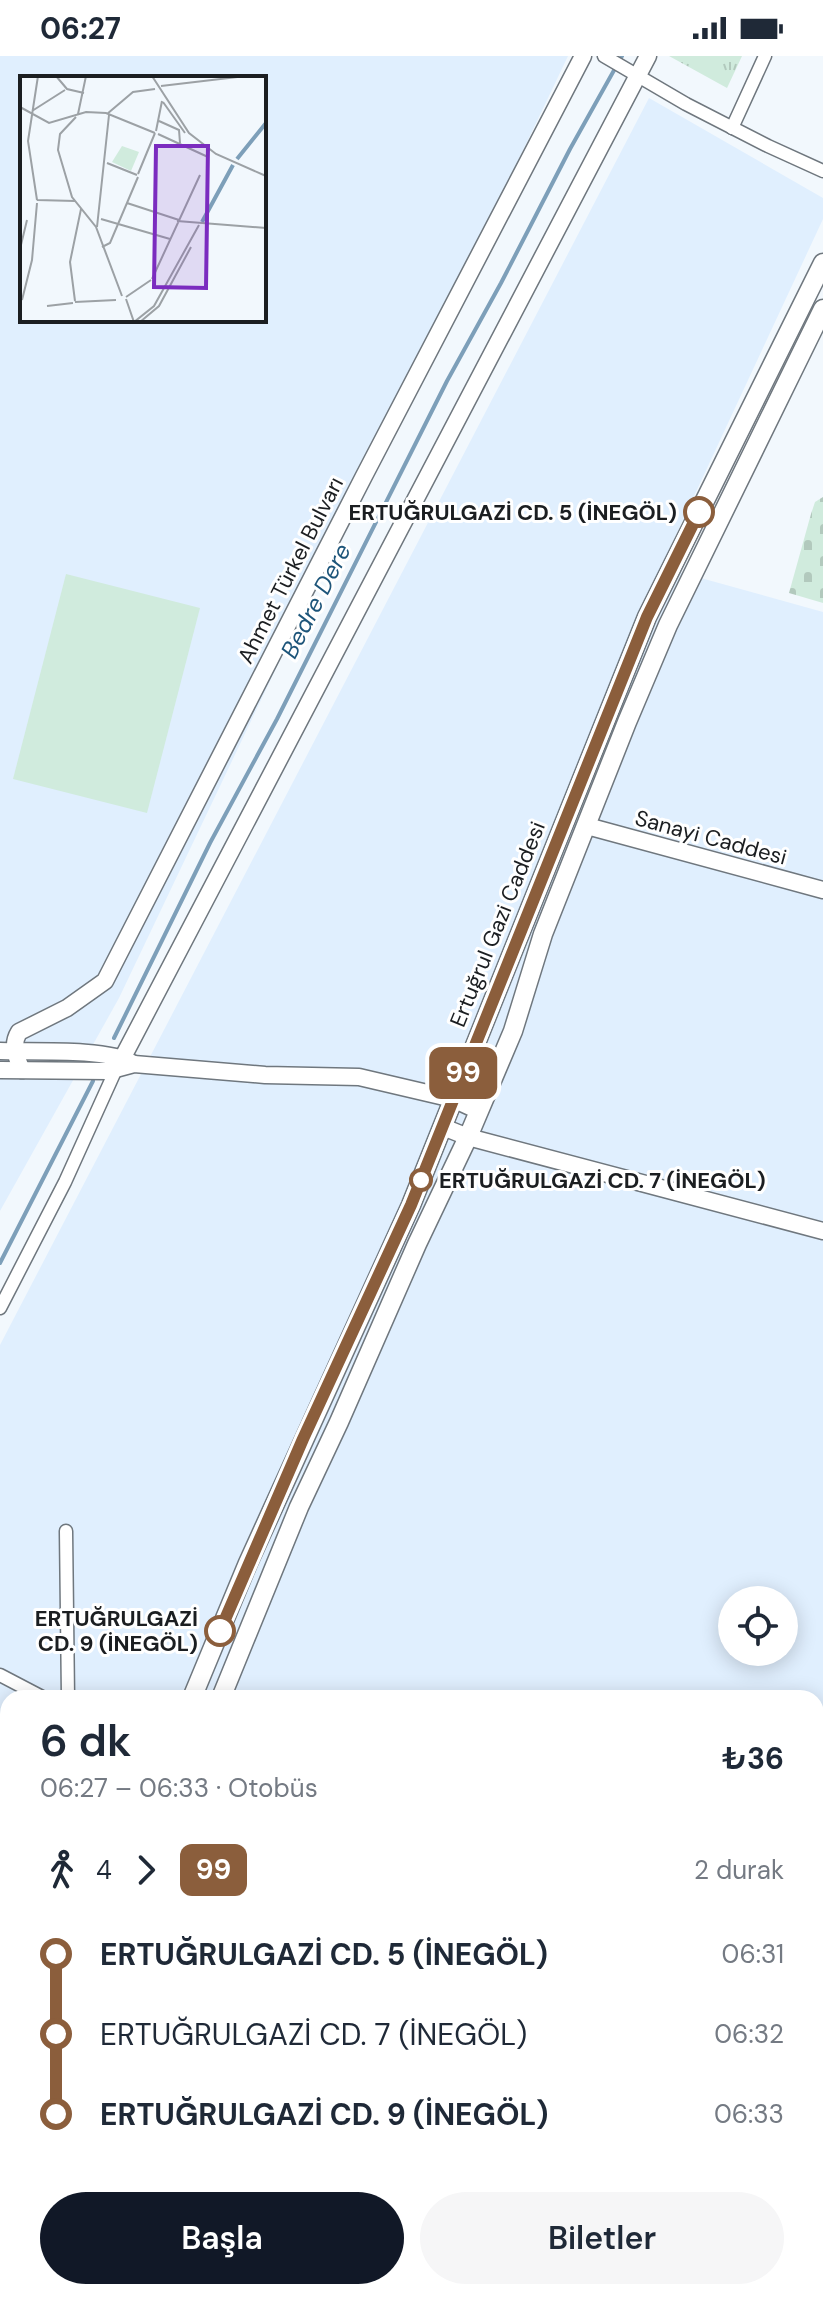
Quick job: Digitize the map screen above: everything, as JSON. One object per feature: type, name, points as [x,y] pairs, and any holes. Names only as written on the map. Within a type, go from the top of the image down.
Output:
[{"type":"main road","name":"Ertuğrul Gazi Caddesi","points":[[195,1690],[248,1563],[411,1205],[647,617],[823,263]]},
{"type":"main road","points":[[224,1690],[299,1507],[468,1137],[513,1031],[543,934],[668,625],[823,309]]},
{"type":"main road","points":[[566,819],[587,826]]},
{"type":"street","name":"Ahmet Türkel Bulvarı","points":[[7,1052],[19,1032],[67,1008],[105,981],[583,56]]},
{"type":"street","points":[[605,56],[686,104],[823,171]]},
{"type":"street","points":[[0,1308],[634,72],[648,56]]},
{"type":"street","points":[[732,128],[765,56]]},
{"type":"street","name":"Sanayi Caddesi","points":[[587,826],[823,890]]},
{"type":"street","points":[[7,1052],[265,1075],[359,1077],[453,1099],[479,1111]]},
{"type":"street","points":[[7,1052],[22,1070]]},
{"type":"street","points":[[0,1070],[81,1072],[124,1063]]},
{"type":"street","points":[[443,1127],[468,1137],[823,1231]]},
{"type":"street","points":[[66,1531],[68,1690]]},
{"type":"street","points":[[0,1675],[29,1690]]},
{"type":"shaded area","points":[[0,56],[568,56],[119,998],[0,1211]]},
{"type":"shaded area","points":[[649,98],[823,198],[823,219],[661,567],[823,612],[823,1690],[0,1690],[0,1345]]},
{"type":"green space","points":[[669,56],[742,56],[727,88]]},
{"type":"green space","points":[[823,497],[823,603],[789,593],[815,502]]},
{"type":"green space","points":[[66,574],[200,608],[147,813],[13,779]]},
{"type":"waterway","name":"Bedre Dere","points":[[114,1038],[210,843],[277,719],[447,381],[622,56]]},
{"type":"waterway","name":"Bedre Dere","points":[[0,1263],[93,1081]]},
{"type":"bus line","name":"99","points":[[220,1631],[303,1439],[411,1205],[647,617],[699,512]]},
{"type":"place","name":"ERTUĞRULGAZİ CD. 5 (İNEGÖL)","points":[[699,512]]},
{"type":"place","name":"ERTUĞRULGAZİ CD. 7 (İNEGÖL)","points":[[421,1180]]},
{"type":"place","name":"ERTUĞRULGAZİ CD. 9 (İNEGÖL)","points":[[220,1631]]}]
